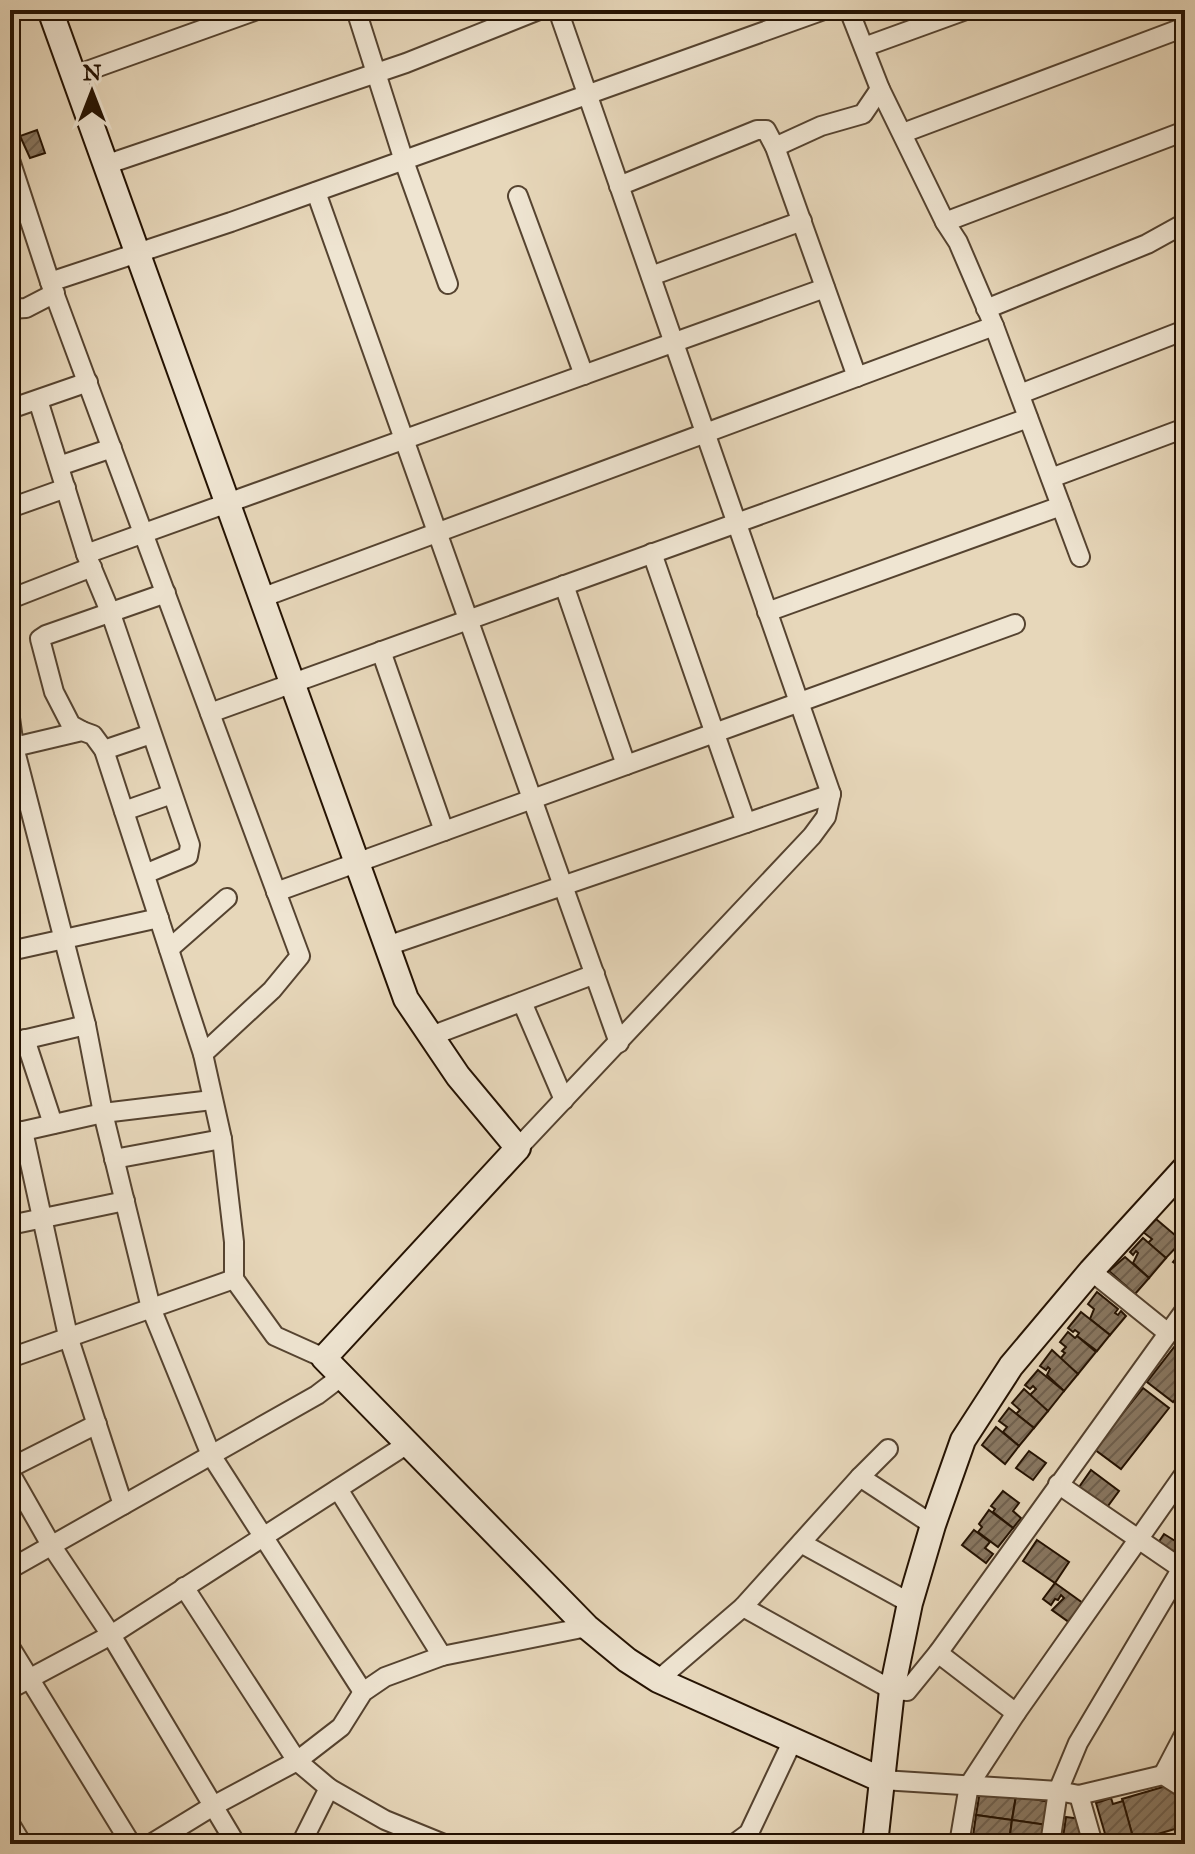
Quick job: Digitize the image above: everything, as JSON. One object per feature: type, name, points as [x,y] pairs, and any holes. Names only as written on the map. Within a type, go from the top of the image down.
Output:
[{"type":"street","points":[[50,10],[406,999],[458,1076],[518,1148]]},
{"type":"street","points":[[73,76],[257,10]]},
{"type":"street","points":[[356,10],[404,161],[448,284]]},
{"type":"street","points":[[105,165],[375,73],[539,10]]},
{"type":"street","points":[[324,1358],[812,836],[826,817],[831,794],[558,10]]},
{"type":"street","points":[[10,309],[26,308],[53,288],[137,255],[588,97],[824,10]]},
{"type":"street","points":[[849,10],[880,89],[945,222],[958,242],[990,317],[1080,557]]},
{"type":"street","points":[[864,47],[966,10]]},
{"type":"street","points":[[903,133],[1185,27]]},
{"type":"street","points":[[775,147],[821,126],[863,114],[880,89]]},
{"type":"street","points":[[619,186],[757,130],[766,130],[775,147],[857,377]]},
{"type":"street","points":[[945,222],[1185,131]]},
{"type":"street","points":[[10,160],[53,288],[300,956],[272,990],[203,1054]]},
{"type":"street","points":[[316,192],[619,1043]]},
{"type":"street","points":[[518,196],[584,375]]},
{"type":"street","points":[[651,276],[802,221]]},
{"type":"street","points":[[261,598],[857,377],[1147,244],[1185,223]]},
{"type":"street","points":[[10,599],[143,533],[825,288]]},
{"type":"street","points":[[1020,394],[1185,330]]},
{"type":"street","points":[[10,409],[88,382]]},
{"type":"street","points":[[38,400],[89,561],[111,614],[191,850],[178,862],[145,874]]},
{"type":"street","points":[[210,713],[1028,418]]},
{"type":"street","points":[[1051,478],[1185,428]]},
{"type":"street","points":[[59,466],[112,448]]},
{"type":"street","points":[[10,508],[66,488]]},
{"type":"street","points":[[767,612],[1061,506]]},
{"type":"street","points":[[652,553],[746,823]]},
{"type":"street","points":[[564,585],[626,765]]},
{"type":"street","points":[[166,593],[46,635],[40,639],[40,646],[54,692],[71,725],[93,735],[104,750],[203,1054],[222,1139],[234,1242],[234,1279],[275,1336],[324,1358],[587,1627],[627,1660],[658,1680],[882,1780],[1079,1795],[1163,1775],[1185,1789]]},
{"type":"street","points":[[276,892],[1015,624]]},
{"type":"street","points":[[381,651],[444,831]]},
{"type":"street","points":[[10,718],[12,748],[86,1025],[103,1113],[151,1308],[211,1455],[363,1692]]},
{"type":"street","points":[[12,748],[82,731]]},
{"type":"street","points":[[104,750],[151,734]]},
{"type":"street","points":[[124,811],[172,794]]},
{"type":"street","points":[[387,946],[831,794]]},
{"type":"street","points":[[169,949],[227,898]]},
{"type":"street","points":[[10,951],[159,918]]},
{"type":"street","points":[[431,1036],[595,974]]},
{"type":"street","points":[[522,1002],[564,1100]]},
{"type":"street","points":[[53,1124],[18,1041],[86,1025]]},
{"type":"street","points":[[123,1505],[68,1336],[41,1219],[16,1133],[103,1113],[212,1100]]},
{"type":"street","points":[[114,1159],[222,1139]]},
{"type":"street","points":[[875,1844],[892,1690],[910,1603],[963,1440],[1011,1366],[1091,1271],[1185,1168]]},
{"type":"street","points":[[10,1225],[125,1201]]},
{"type":"street","points":[[1091,1271],[1168,1333]]},
{"type":"street","points":[[10,1358],[234,1279]]},
{"type":"street","points":[[743,1607],[892,1690],[907,1691],[938,1653],[1185,1310]]},
{"type":"street","points":[[10,1569],[317,1395],[342,1376]]},
{"type":"street","points":[[97,1424],[10,1470],[51,1545],[111,1635],[236,1844]]},
{"type":"street","points":[[10,1689],[111,1635],[409,1443]]},
{"type":"street","points":[[658,1680],[743,1607],[888,1449]]},
{"type":"street","points":[[959,1844],[969,1785],[1185,1473]]},
{"type":"street","points":[[860,1477],[933,1525]]},
{"type":"street","points":[[1050,1844],[1058,1791],[1078,1743],[1183,1570],[1058,1484]]},
{"type":"street","points":[[338,1489],[442,1656]]},
{"type":"street","points":[[801,1543],[910,1603]]},
{"type":"street","points":[[184,1587],[297,1761],[329,1788],[385,1820],[434,1842]]},
{"type":"street","points":[[151,1844],[297,1761],[341,1727],[363,1692],[385,1677],[442,1656],[587,1627]]},
{"type":"street","points":[[10,1647],[131,1844]]},
{"type":"street","points":[[938,1653],[1016,1713]]},
{"type":"street","points":[[1163,1775],[1185,1733]]},
{"type":"street","points":[[734,1844],[749,1833],[793,1740]]},
{"type":"street","points":[[301,1844],[329,1788]]},
{"type":"street","points":[[1079,1795],[1093,1844]]},
{"type":"street","points":[[10,1824],[22,1844]]},
{"type":"building","points":[[37,130],[45,153],[30,158],[20,136]]},
{"type":"building","points":[[1156,1219],[1182,1241],[1166,1258],[1148,1243],[1152,1239],[1143,1232]]},
{"type":"building","points":[[1143,1238],[1166,1258],[1149,1278],[1133,1263],[1138,1253],[1136,1251],[1133,1255],[1130,1252]]},
{"type":"building","points":[[1185,1247],[1185,1270],[1173,1262]]},
{"type":"building","points":[[1125,1257],[1149,1278],[1135,1294],[1109,1271]]},
{"type":"building","points":[[1097,1292],[1118,1309],[1115,1313],[1118,1315],[1121,1311],[1126,1316],[1110,1335],[1090,1319],[1094,1309],[1088,1304]]},
{"type":"building","points":[[1081,1312],[1110,1335],[1097,1351],[1077,1336],[1079,1333],[1068,1328]]},
{"type":"building","points":[[1068,1332],[1096,1352],[1078,1374],[1060,1359],[1066,1347],[1060,1342]]},
{"type":"building","points":[[1185,1333],[1185,1387],[1173,1402],[1147,1382]]},
{"type":"building","points":[[1052,1350],[1078,1374],[1064,1391],[1047,1375],[1050,1369],[1040,1366]]},
{"type":"building","points":[[1038,1370],[1064,1391],[1048,1411],[1029,1396],[1036,1389],[1025,1385]]},
{"type":"building","points":[[1143,1388],[1169,1408],[1121,1469],[1094,1449]]},
{"type":"building","points":[[1024,1389],[1048,1411],[1034,1428],[1016,1414],[1020,1410],[1012,1403]]},
{"type":"building","points":[[1009,1408],[1034,1428],[1019,1446],[1003,1432],[1007,1427],[999,1421]]},
{"type":"building","points":[[996,1427],[1019,1446],[1005,1464],[982,1445]]},
{"type":"building","points":[[1029,1451],[1046,1463],[1033,1480],[1016,1468]]},
{"type":"building","points":[[1091,1470],[1119,1491],[1105,1510],[1077,1490]]},
{"type":"building","points":[[1003,1491],[1019,1503],[1013,1511],[1021,1518],[1013,1528],[993,1512],[995,1509],[991,1506]]},
{"type":"building","points":[[989,1510],[1013,1528],[998,1547],[978,1532],[982,1527],[979,1524]]},
{"type":"building","points":[[974,1530],[990,1542],[985,1548],[993,1554],[986,1563],[962,1545]]},
{"type":"building","points":[[1164,1534],[1180,1544],[1174,1553],[1158,1543]]},
{"type":"building","points":[[1037,1540],[1069,1562],[1055,1583],[1023,1561]]},
{"type":"building","points":[[1055,1583],[1087,1606],[1073,1625],[1052,1610],[1064,1598],[1061,1595],[1051,1605],[1043,1599]]},
{"type":"building","points":[[1173,1784],[1185,1826],[1134,1841],[1122,1799]]},
{"type":"building","points":[[980,1791],[1016,1796],[1012,1820],[976,1815]]},
{"type":"building","points":[[1016,1796],[1050,1802],[1047,1825],[1012,1820]]},
{"type":"building","points":[[1111,1798],[1113,1804],[1123,1801],[1134,1841],[1108,1844],[1096,1803]]},
{"type":"building","points":[[976,1815],[1012,1820],[1009,1842],[973,1836]]},
{"type":"building","points":[[1066,1817],[1082,1819],[1080,1833],[1088,1834],[1086,1844],[1062,1844]]},
{"type":"building","points":[[1012,1820],[1047,1825],[1044,1844],[1009,1842]]},
{"type":"building","points":[[973,1836],[1009,1842],[1009,1844],[972,1844]]}]
